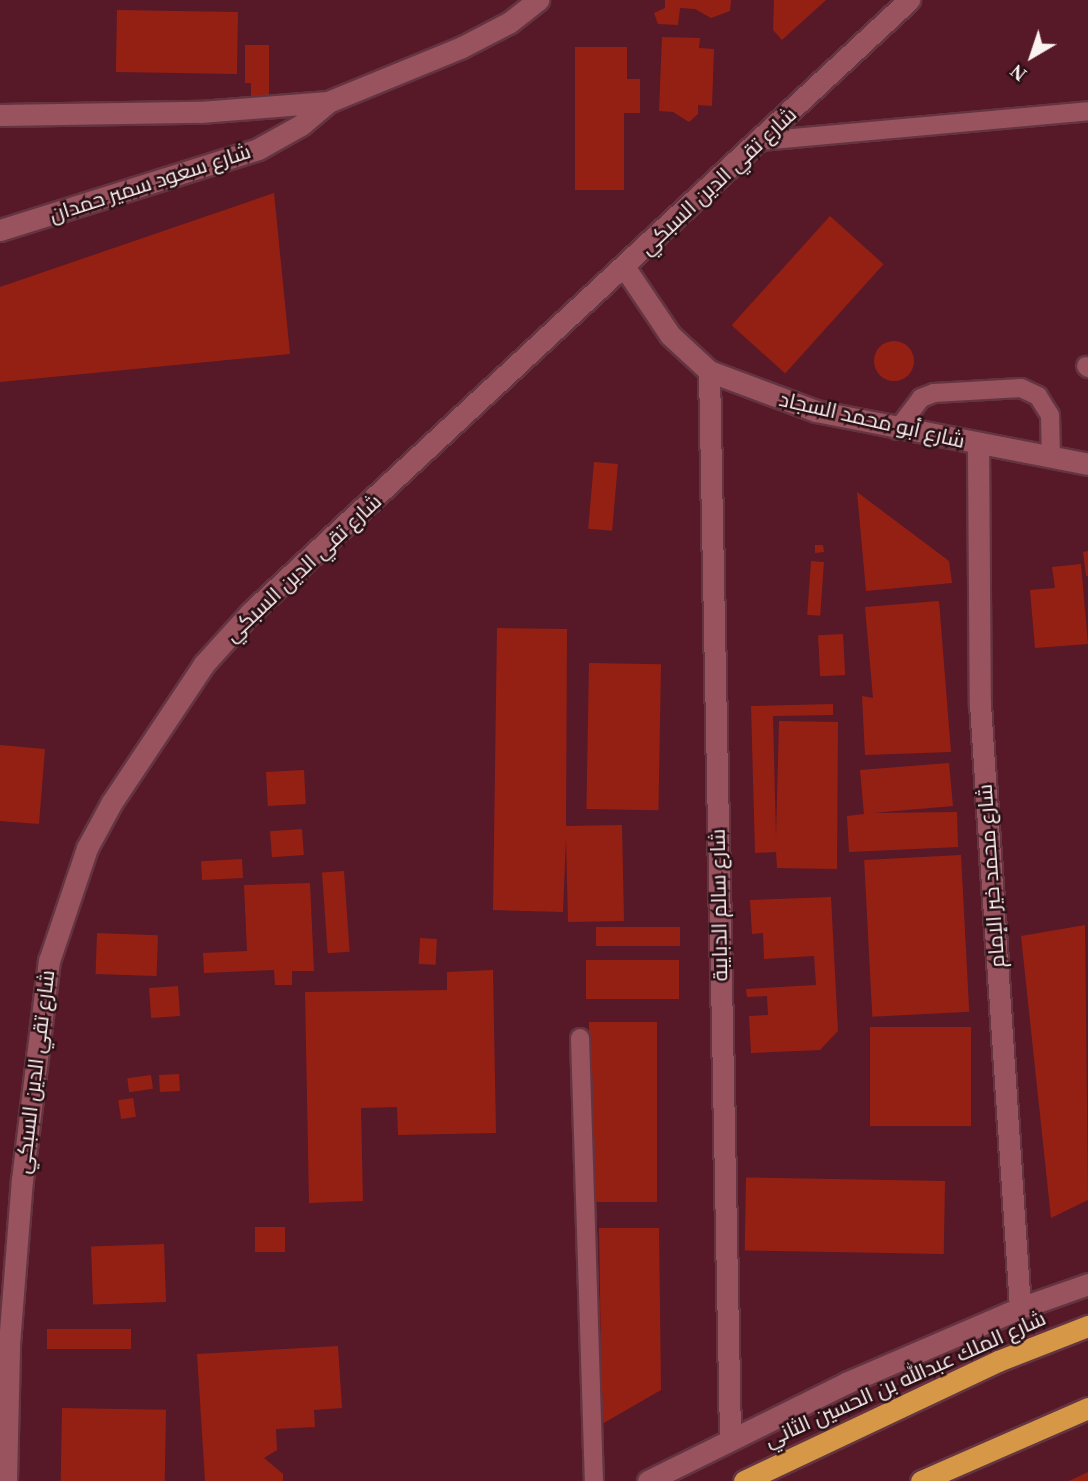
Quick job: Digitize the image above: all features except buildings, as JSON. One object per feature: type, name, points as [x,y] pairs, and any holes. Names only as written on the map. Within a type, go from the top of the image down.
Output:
[{"type":"highway","name":"شارع الملك عبدالله بن الحسين الثاني","points":[[744,1481],[998,1361],[1088,1326]]},
{"type":"highway","points":[[922,1481],[1088,1408]]},
{"type":"street","name":"شارع سعود سمير حمدان","points":[[0,115],[200,112],[328,102],[462,47],[510,22],[538,0]]},
{"type":"street","name":"شارع تقي الدين السبكي","points":[[6,1481],[9,1344],[39,1024],[49,961],[87,848],[160,726],[204,664],[251,612],[625,268],[909,0]]},
{"type":"street","name":"شارع سعود سمير حمدان","points":[[0,230],[258,149],[301,125],[328,102]]},
{"type":"street","name":"شارع أبو محمد السجاد","points":[[625,268],[670,335],[709,371],[816,411],[897,430],[1088,464]]},
{"type":"street","name":"شارع سالم الدبايبة","points":[[709,371],[730,1438]]},
{"type":"street","name":"شارع محمد خير الإمام","points":[[978,445],[981,716],[1020,1308]]},
{"type":"street","points":[[648,1481],[730,1438],[1020,1308],[1088,1284]]},
{"type":"lane","points":[[761,141],[1088,111]]},
{"type":"lane","points":[[897,430],[921,398],[934,393],[1021,388],[1038,396],[1050,415],[1051,458]]},
{"type":"lane","points":[[580,1038],[594,1481]]}]
